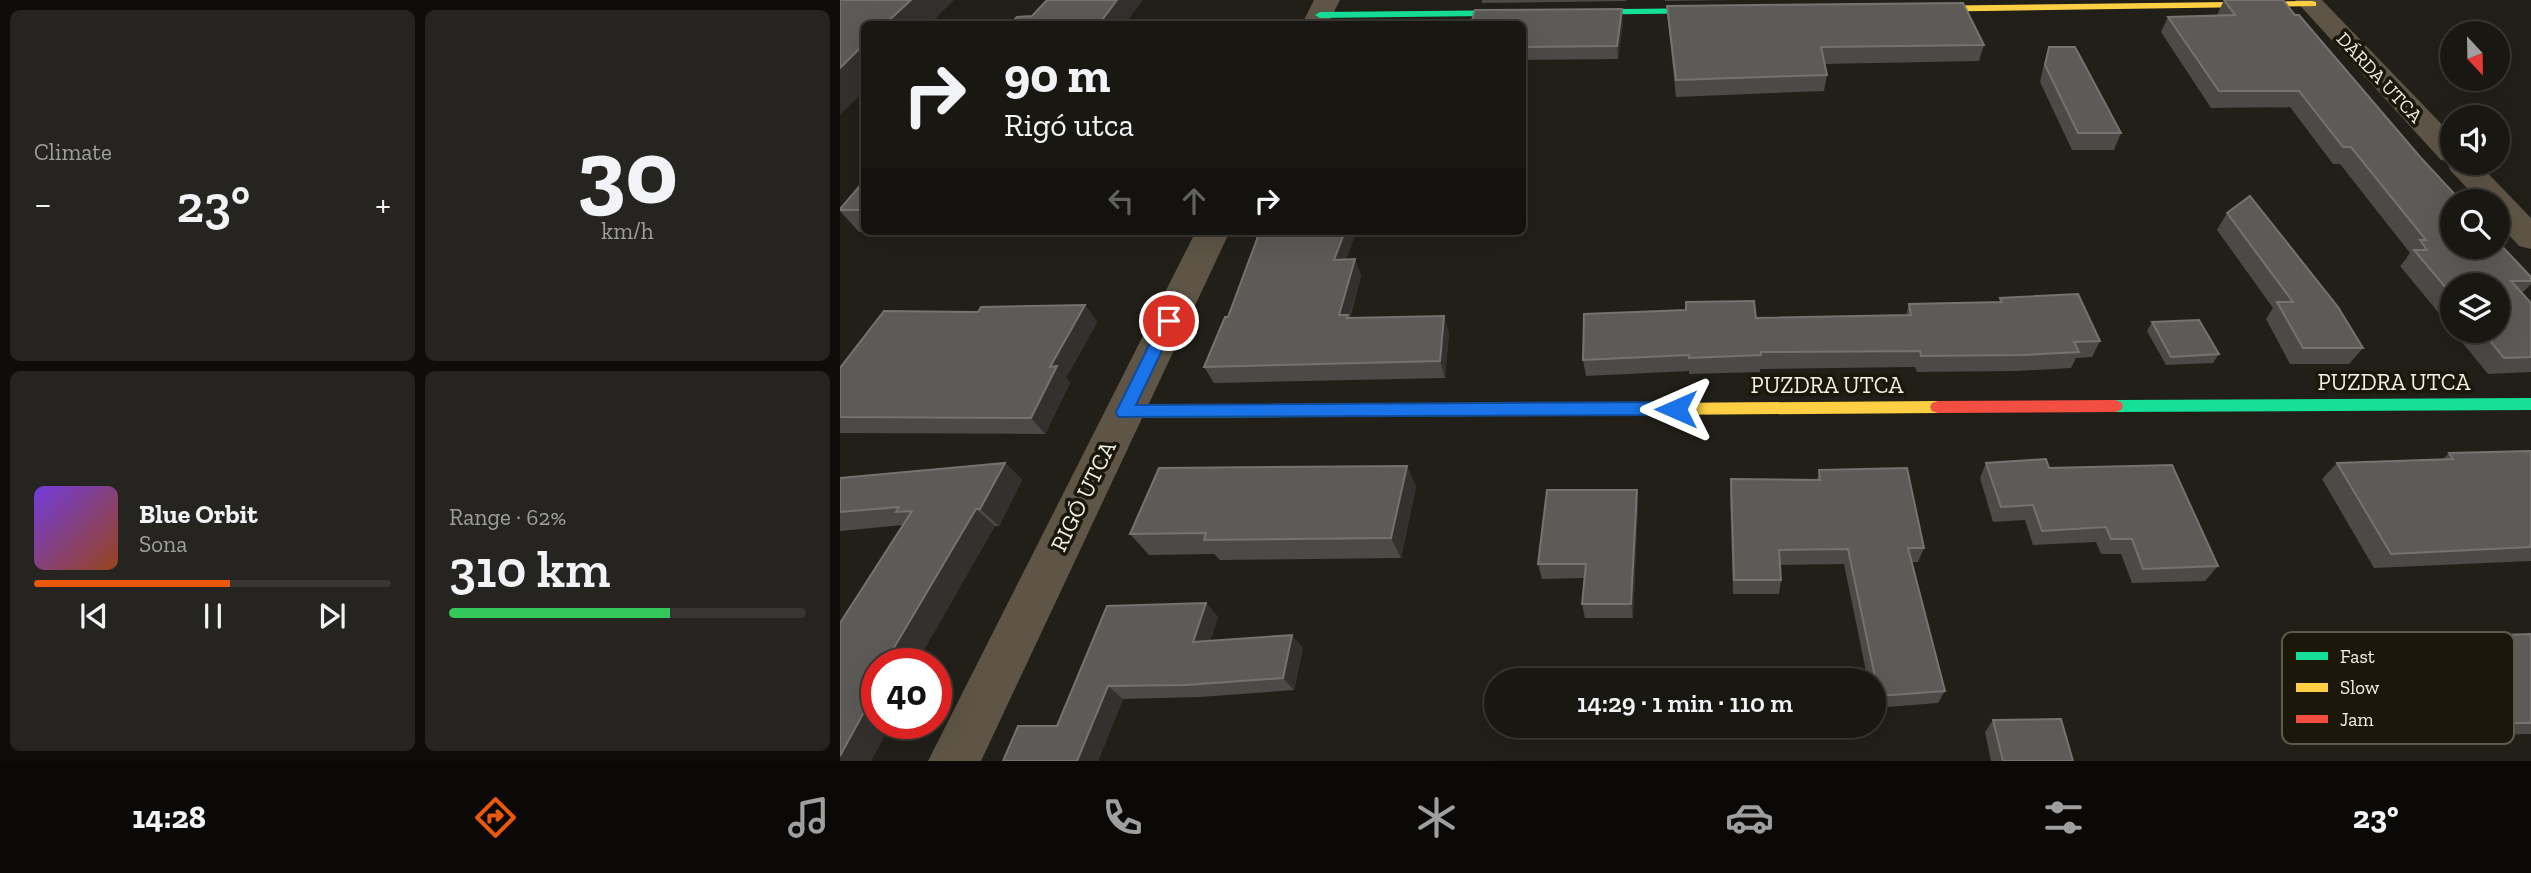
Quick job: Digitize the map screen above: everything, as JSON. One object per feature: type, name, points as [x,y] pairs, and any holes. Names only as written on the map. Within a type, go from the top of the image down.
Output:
[{"type":"street","points":[[1893,9],[2310,2]]},
{"type":"street","name":"DÁRDA UTCA","points":[[2310,2],[2440,140]]},
{"type":"street","points":[[1321,13],[1739,10]]},
{"type":"street","points":[[2471,175],[2485,189]]},
{"type":"street","points":[[2510,216],[2531,238]]},
{"type":"street","name":"RIGÓ UTCA","points":[[954,761],[1211,235]]},
{"type":"street","name":"PUZDRA UTCA","points":[[1124,412],[2531,404]]},
{"type":"building","points":[[840,0],[911,0],[888,21],[861,21],[861,47],[840,68]]},
{"type":"building","points":[[1047,0],[1117,0],[1101,21],[1013,21],[1017,17],[1032,16]]},
{"type":"building","points":[[2224,0],[2283,0],[2450,189],[2440,189],[2440,259],[2510,259],[2510,255],[2531,277],[2531,281],[2511,281],[2531,303],[2531,357],[2504,358],[2492,343],[2510,343],[2510,273],[2440,273],[2440,281],[2414,250],[2427,250],[2420,240],[2426,240],[2351,147],[2343,147],[2299,91],[2219,91],[2168,17],[2235,15]]},
{"type":"building","points":[[1963,3],[1984,45],[1821,47],[1827,75],[1676,80],[1667,6]]},
{"type":"building","points":[[1622,9],[1617,46],[1526,47],[1526,21],[1472,21],[1475,10]]},
{"type":"building","points":[[2049,47],[2075,47],[2121,133],[2078,133],[2045,65]]},
{"type":"building","points":[[861,184],[861,210],[840,209]]},
{"type":"building","points":[[2250,196],[2338,307],[2363,348],[2303,348],[2277,302],[2293,302],[2227,213]]},
{"type":"building","points":[[1259,235],[1343,235],[1334,260],[1355,259],[1339,315],[1348,315],[1347,318],[1444,316],[1440,361],[1204,367],[1225,317],[1228,317]]},
{"type":"building","points":[[2078,294],[2100,341],[2074,342],[2079,352],[1921,356],[1920,351],[1761,352],[1761,355],[1583,360],[1584,314],[1686,310],[1686,302],[1754,301],[1756,318],[1911,315],[1909,304],[2002,302],[2000,298]]},
{"type":"building","points":[[1085,305],[1050,367],[1057,366],[1031,418],[840,417],[840,368],[884,311],[978,312],[981,307]]},
{"type":"building","points":[[2199,320],[2219,354],[2171,357],[2152,322]]},
{"type":"building","points":[[2531,451],[2531,547],[2391,554],[2337,463],[2453,459],[2449,453]]},
{"type":"building","points":[[2046,459],[2049,468],[2172,465],[2218,566],[2143,569],[2132,539],[2111,539],[2106,527],[2042,531],[2033,505],[2001,507],[1986,463]]},
{"type":"building","points":[[1005,463],[980,509],[976,509],[894,648],[861,648],[861,717],[840,756],[840,623],[912,511],[896,512],[899,507],[840,512],[840,478]]},
{"type":"building","points":[[1407,466],[1391,538],[1204,540],[1206,533],[1130,534],[1159,468]]},
{"type":"building","points":[[1907,468],[1924,548],[1908,548],[1945,691],[1886,695],[1886,668],[1873,668],[1848,549],[1779,550],[1781,580],[1734,580],[1731,479],[1820,480],[1819,470]]},
{"type":"building","points":[[1547,490],[1637,490],[1631,604],[1582,604],[1586,564],[1538,564]]},
{"type":"building","points":[[1206,603],[1193,642],[1292,635],[1283,678],[1186,685],[1108,686],[1077,761],[1003,761],[1018,726],[1057,726],[1107,606]]},
{"type":"building","points":[[2531,634],[2531,723],[2514,723],[2514,635]]},
{"type":"building","points":[[2061,719],[2073,761],[2003,761],[1993,720]]},
{"type":"traffic: fast","points":[[1320,15],[1718,11]]},
{"type":"traffic: fast","points":[[2115,406],[2531,404]]},
{"type":"traffic: fast","points":[[1124,412],[1655,409]]},
{"type":"traffic: slow","points":[[1915,9],[2312,4]]},
{"type":"traffic: slow","points":[[1655,409],[1938,407]]},
{"type":"traffic: jam","points":[[1938,407],[2115,406]]},
{"type":"route","points":[[1169,321],[1124,412],[1676,409]]}]
